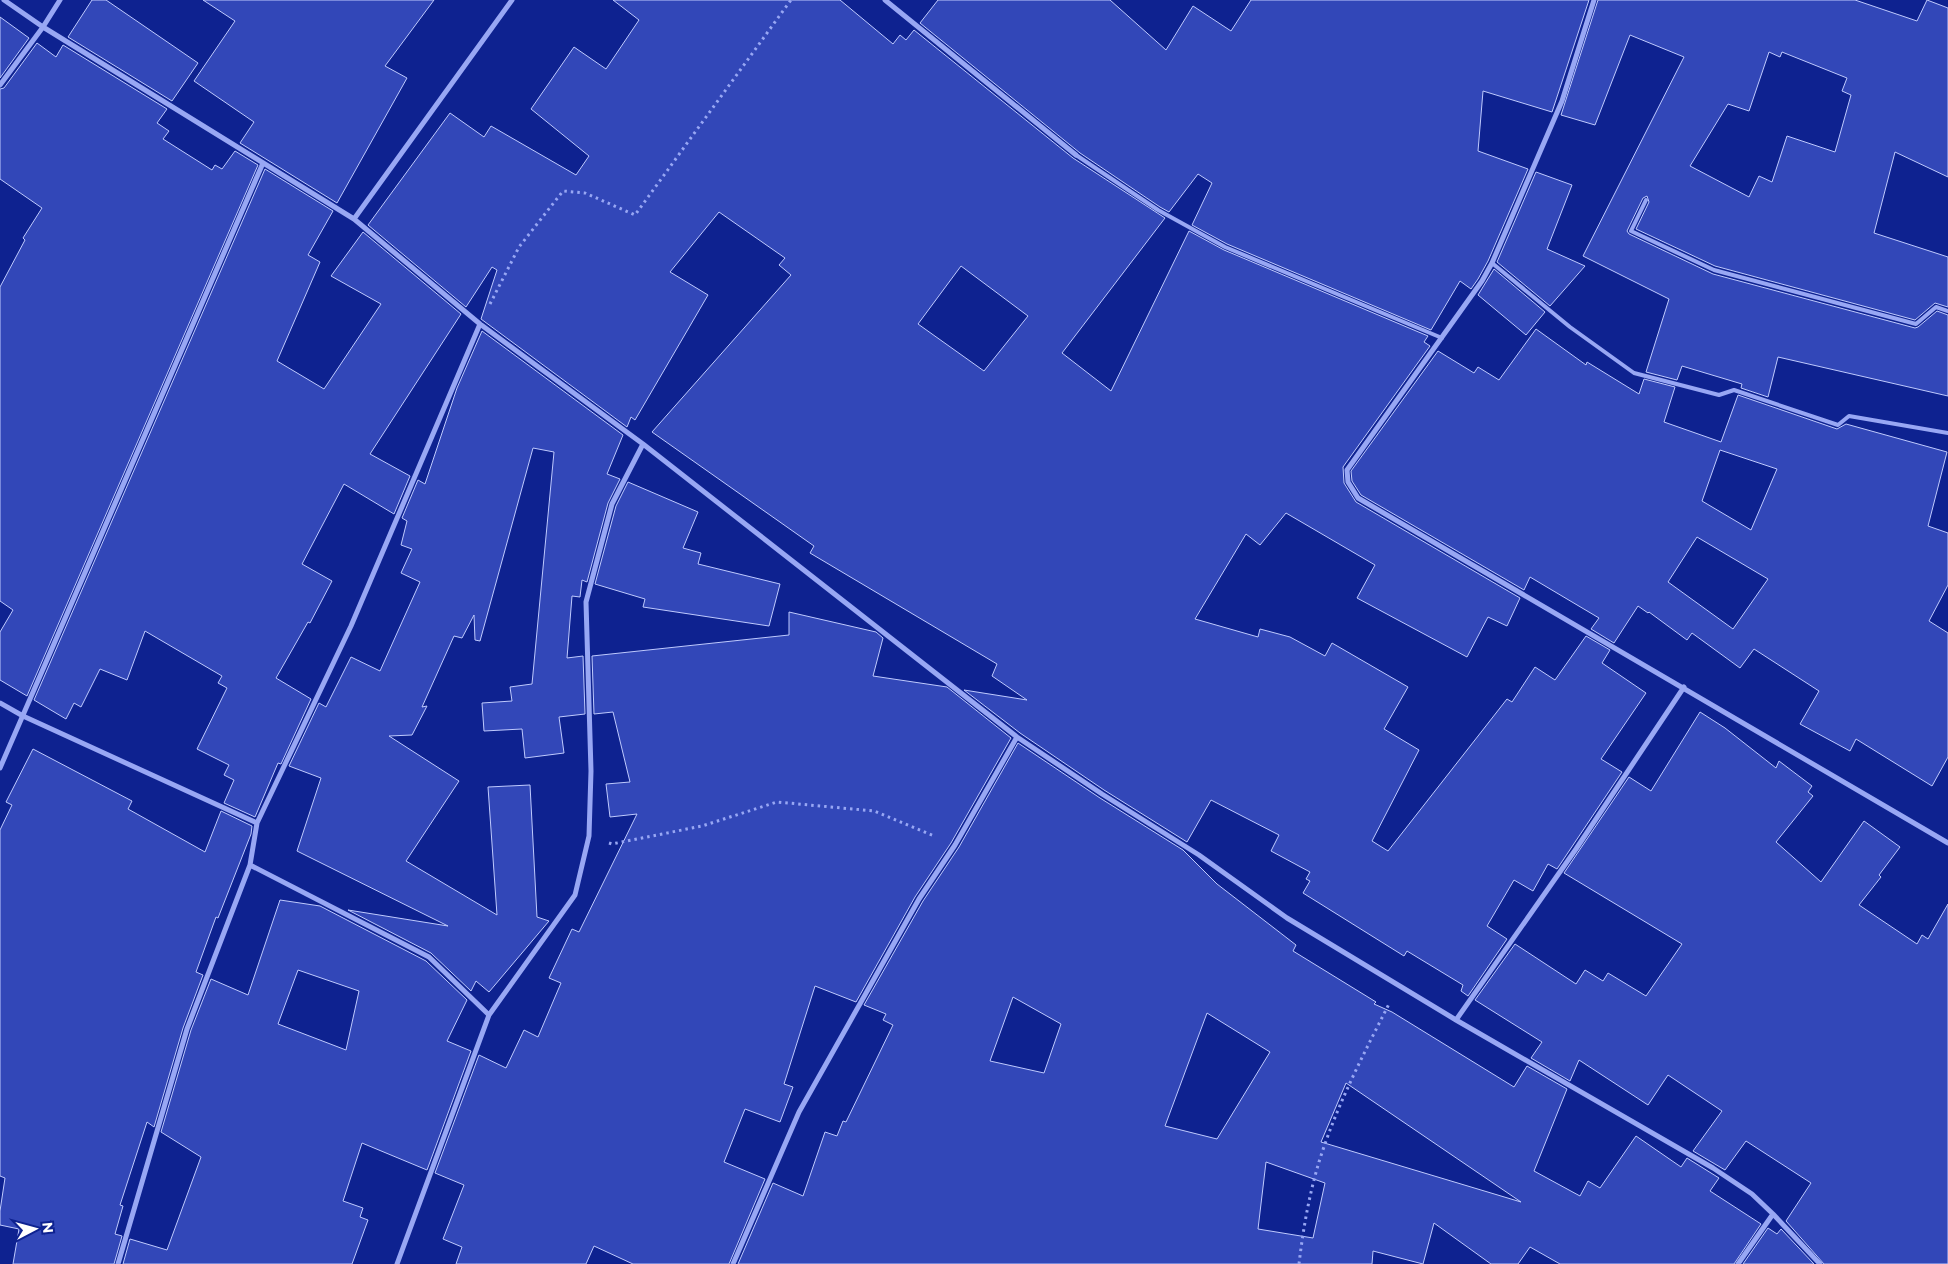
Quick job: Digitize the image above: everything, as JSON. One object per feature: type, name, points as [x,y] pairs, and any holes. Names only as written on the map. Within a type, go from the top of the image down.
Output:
[{"type":"street","points":[[4,0],[43,27],[354,219],[480,324],[643,444],[1018,737],[1102,794],[1199,855],[1287,918],[1456,1020],[1713,1168],[1752,1194],[1820,1264]]},
{"type":"street","points":[[0,85],[43,27],[60,0]]},
{"type":"street","points":[[354,219],[512,0]]},
{"type":"street","points":[[885,0],[1076,155]]},
{"type":"street","points":[[1594,0],[1562,101],[1492,264],[1442,338],[1347,470],[1348,482],[1358,498],[1948,843]]},
{"type":"street","points":[[0,768],[263,163]]},
{"type":"street","points":[[118,1264],[188,1029],[250,865],[257,823],[351,626],[480,324]]},
{"type":"street","points":[[397,1264],[489,1015],[575,895],[589,836],[591,771],[586,602],[612,504],[643,444]]},
{"type":"street","points":[[1456,1020],[1576,849],[1684,687]]},
{"type":"street","points":[[0,703],[23,716],[257,823]]},
{"type":"street","points":[[733,1264],[799,1112],[918,899],[955,845],[1018,737]]},
{"type":"street","points":[[250,865],[429,957],[489,1015]]},
{"type":"street","points":[[1738,1264],[1773,1214]]},
{"type":"lane","points":[[1076,155],[1158,210],[1225,247],[1442,338]]},
{"type":"lane","points":[[1646,200],[1631,231],[1714,270],[1916,324],[1936,308],[1948,311]]},
{"type":"lane","points":[[1492,264],[1570,327],[1634,373],[1719,395],[1734,390],[1838,426],[1849,416],[1948,433]]},
{"type":"path","points":[[480,324],[519,247],[563,191],[585,193],[635,215],[790,0]]},
{"type":"path","points":[[589,836],[612,844],[702,826],[777,802],[874,811],[955,845]]},
{"type":"path","points":[[1299,1264],[1302,1239],[1318,1162],[1350,1081],[1398,985]]},
{"type":"building","points":[[92,0],[106,0],[198,63],[172,101],[68,37]]},
{"type":"building","points":[[203,0],[434,0],[385,66],[407,78],[337,203],[240,143],[254,122],[194,81],[235,21]]},
{"type":"building","points":[[613,0],[840,0],[893,44],[900,35],[906,40],[914,30],[1073,158],[1165,218],[1062,353],[1111,391],[1189,231],[1224,250],[1428,336],[1424,342],[1430,346],[1343,467],[1344,483],[1356,502],[1520,598],[1507,626],[1488,617],[1467,657],[1357,598],[1375,565],[1286,513],[1260,545],[1246,534],[1195,619],[1258,637],[1260,629],[1290,637],[1325,656],[1332,643],[1408,687],[1384,729],[1419,750],[1372,841],[1388,851],[1507,699],[1512,702],[1535,667],[1555,680],[1586,636],[1610,650],[1602,663],[1646,693],[1601,759],[1622,772],[1557,869],[1548,864],[1533,891],[1514,880],[1487,926],[1507,939],[1468,996],[1461,991],[1463,985],[1407,951],[1404,956],[1303,893],[1310,881],[1306,879],[1310,872],[1271,851],[1279,835],[1211,800],[1187,842],[1104,790],[1020,733],[964,690],[1027,700],[992,676],[997,664],[810,553],[814,546],[652,432],[791,275],[779,265],[785,258],[719,212],[670,272],[708,295],[635,420],[631,417],[627,427],[481,319],[497,270],[492,267],[466,307],[368,225],[450,113],[484,137],[491,126],[576,175],[589,156],[531,109],[574,47],[606,69],[639,20]],"holes":[[[961,266],[1028,316],[984,371],[918,324]]]},
{"type":"building","points":[[938,0],[1110,0],[1166,50],[1193,6],[1231,31],[1251,0],[1589,0],[1552,112],[1483,91],[1478,151],[1528,169],[1488,261],[1478,279],[1471,289],[1460,281],[1431,330],[1227,244],[1192,225],[1212,183],[1198,174],[1169,212],[1160,207],[1080,153],[920,23]]},
{"type":"building","points":[[1598,0],[1855,0],[1917,21],[1927,0],[1948,8],[1948,177],[1895,152],[1874,233],[1948,257],[1948,307],[1935,303],[1915,320],[1715,266],[1636,229],[1649,202],[1647,196],[1643,198],[1627,231],[1629,234],[1713,274],[1915,328],[1937,311],[1948,315],[1948,396],[1778,357],[1768,397],[1741,388],[1742,384],[1682,366],[1677,380],[1646,372],[1669,299],[1583,256],[1684,57],[1630,35],[1595,125],[1561,115]],"holes":[[[1769,52],[1780,57],[1782,52],[1847,78],[1842,91],[1851,95],[1835,152],[1787,136],[1772,182],[1759,176],[1749,197],[1690,166],[1728,104],[1749,111]]]},
{"type":"building","points":[[0,17],[29,38],[0,78]]},
{"type":"building","points":[[37,43],[56,57],[63,45],[167,109],[157,123],[169,131],[163,139],[212,170],[215,165],[222,169],[235,151],[258,165],[27,696],[0,680],[0,632],[13,610],[0,601],[0,287],[25,240],[23,238],[42,208],[0,179],[0,89],[4,88]]},
{"type":"building","points":[[265,169],[333,211],[308,255],[320,262],[277,361],[324,389],[381,304],[331,276],[363,232],[461,314],[370,454],[410,476],[394,514],[344,484],[302,564],[332,581],[310,623],[308,622],[276,678],[311,699],[281,764],[278,763],[255,817],[224,803],[234,780],[224,775],[229,765],[197,749],[227,688],[218,683],[222,676],[145,631],[127,680],[100,669],[81,707],[74,703],[66,719],[34,700]]},
{"type":"building","points":[[1536,172],[1572,185],[1547,249],[1585,266],[1550,306],[1497,262]]},
{"type":"building","points":[[1494,269],[1545,312],[1526,335],[1478,295]]},
{"type":"building","points":[[1536,329],[1586,365],[1587,362],[1639,394],[1644,379],[1675,387],[1664,422],[1721,442],[1738,395],[1837,429],[1846,424],[1947,452],[1928,526],[1948,533],[1948,585],[1929,621],[1948,633],[1948,757],[1932,786],[1856,739],[1850,751],[1800,724],[1819,691],[1754,649],[1740,668],[1692,633],[1687,640],[1638,606],[1614,643],[1591,629],[1599,618],[1530,577],[1524,590],[1361,495],[1352,481],[1351,471],[1438,351],[1474,373],[1478,367],[1499,380]],"holes":[[[1720,450],[1777,469],[1751,530],[1702,501]],[[1697,537],[1768,579],[1733,629],[1668,582]]]},
{"type":"building","points":[[482,331],[623,435],[607,474],[620,479],[608,503],[587,582],[582,580],[580,597],[572,596],[567,658],[583,656],[585,714],[559,717],[564,753],[525,758],[522,729],[484,731],[482,703],[512,701],[510,687],[532,684],[554,452],[533,448],[480,641],[475,640],[474,615],[462,638],[454,636],[422,707],[427,706],[412,735],[389,736],[459,781],[406,861],[497,915],[488,787],[530,785],[537,917],[549,921],[489,992],[476,981],[471,991],[431,953],[348,910],[448,926],[297,851],[321,778],[289,766],[319,703],[326,707],[351,657],[380,671],[420,582],[401,573],[412,549],[401,545],[407,521],[402,518],[418,480],[425,484],[457,388]]},
{"type":"building","points":[[628,482],[698,512],[683,548],[701,553],[698,564],[780,584],[769,626],[643,607],[645,599],[595,584],[616,506]]},
{"type":"building","points":[[789,612],[876,632],[883,638],[873,676],[947,687],[1011,738],[951,843],[915,897],[856,1002],[815,986],[784,1084],[793,1087],[780,1122],[745,1109],[724,1162],[765,1179],[729,1264],[633,1264],[594,1246],[586,1264],[456,1264],[462,1247],[443,1239],[464,1185],[435,1173],[479,1055],[506,1068],[524,1030],[538,1037],[561,983],[549,978],[572,929],[579,932],[637,814],[610,817],[606,784],[630,782],[613,712],[594,714],[592,656],[789,635]]},
{"type":"building","points":[[1700,712],[1725,728],[1776,768],[1779,761],[1812,786],[1808,792],[1813,796],[1776,842],[1821,882],[1864,821],[1900,847],[1879,875],[1881,877],[1859,905],[1917,944],[1922,935],[1928,939],[1948,904],[1948,1264],[1824,1264],[1786,1221],[1811,1183],[1746,1141],[1725,1170],[1693,1151],[1722,1111],[1668,1075],[1648,1105],[1579,1060],[1570,1081],[1531,1058],[1542,1042],[1475,1000],[1515,944],[1576,984],[1585,970],[1603,981],[1608,973],[1646,996],[1682,944],[1564,873],[1629,777],[1651,791]]},
{"type":"building","points":[[1018,743],[1100,798],[1183,850],[1217,884],[1296,945],[1293,951],[1376,1002],[1374,1004],[1392,1012],[1514,1087],[1527,1066],[1567,1089],[1534,1171],[1580,1196],[1588,1181],[1600,1188],[1636,1136],[1681,1167],[1687,1158],[1719,1178],[1710,1191],[1761,1224],[1734,1264],[1560,1264],[1530,1247],[1518,1264],[1491,1264],[1434,1223],[1423,1264],[1373,1251],[1372,1264],[738,1264],[773,1183],[803,1196],[825,1132],[837,1136],[843,1121],[846,1122],[893,1025],[883,1020],[886,1014],[864,1005],[923,901],[959,847]],"holes":[[[1013,997],[1061,1024],[1044,1073],[990,1061]],[[1207,1013],[1270,1052],[1217,1139],[1165,1126]],[[1346,1083],[1521,1202],[1321,1142]],[[1266,1162],[1325,1183],[1313,1238],[1258,1229]]]},
{"type":"building","points":[[33,749],[132,801],[128,809],[205,852],[221,811],[252,826],[251,834],[218,918],[216,917],[196,972],[203,975],[183,1028],[154,1127],[147,1122],[120,1205],[123,1206],[115,1234],[122,1236],[114,1264],[13,1264],[19,1229],[0,1225],[5,1178],[0,1176],[0,830],[12,805],[6,802]]},
{"type":"building","points":[[280,900],[320,906],[426,961],[467,1000],[447,1041],[471,1051],[427,1170],[362,1143],[343,1201],[363,1208],[360,1217],[368,1220],[352,1264],[123,1264],[130,1239],[167,1250],[201,1157],[161,1132],[191,1030],[211,979],[248,995]],"holes":[[[298,970],[359,991],[346,1050],[278,1024]]]},
{"type":"building","points":[[1768,1228],[1777,1234],[1781,1229],[1814,1264],[1743,1264]]}]
